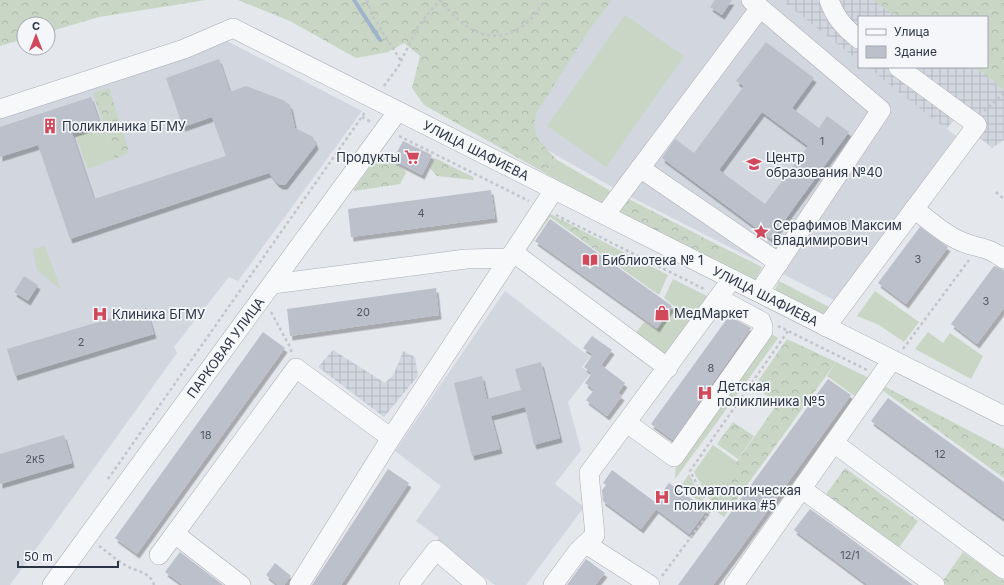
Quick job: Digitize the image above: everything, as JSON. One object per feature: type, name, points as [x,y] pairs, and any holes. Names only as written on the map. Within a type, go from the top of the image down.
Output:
[{"type":"street","points":[[829,0],[833,12],[845,29],[858,38]]},
{"type":"street","points":[[604,215],[640,168],[755,4],[882,110],[759,292]]},
{"type":"street","name":"УЛИЦА ШАФИЕВА","points":[[0,109],[184,49],[233,28],[1004,416]]},
{"type":"street","points":[[826,326],[977,125],[899,68]]},
{"type":"street","name":"ПАРКОВАЯ УЛИЦА","points":[[52,585],[398,111]]},
{"type":"street","points":[[640,168],[779,263]]},
{"type":"street","points":[[299,585],[391,438],[554,190]]},
{"type":"street","points":[[914,209],[953,238],[992,251],[1004,259]]},
{"type":"street","points":[[268,291],[466,259],[512,256],[668,368]]},
{"type":"street","points":[[553,585],[578,551],[595,535],[589,474],[732,279]]},
{"type":"street","points":[[627,423],[674,457],[762,331],[763,326],[761,321],[718,297]]},
{"type":"street","points":[[734,585],[893,360]]},
{"type":"street","points":[[159,555],[296,368],[391,438]]},
{"type":"street","points":[[834,443],[1004,569]]},
{"type":"street","points":[[802,489],[935,585]]},
{"type":"street","points":[[174,534],[241,585]]},
{"type":"street","points":[[586,544],[655,582]]},
{"type":"street","points":[[409,585],[436,550],[477,585]]},
{"type":"path","points":[[367,0],[372,15],[401,62]]},
{"type":"path","points":[[106,481],[401,62],[420,23],[440,0],[454,17],[467,27],[482,35],[503,36],[522,27],[546,0]]},
{"type":"path","points":[[977,125],[985,108],[1004,93]]},
{"type":"path","points":[[362,117],[718,297]]},
{"type":"path","points":[[996,192],[1004,200]]},
{"type":"path","points":[[893,360],[979,246]]},
{"type":"path","points":[[268,291],[290,347],[296,368]]},
{"type":"path","points":[[776,325],[880,377]]},
{"type":"path","points":[[655,582],[711,510],[690,471],[788,331]]},
{"type":"path","points":[[87,538],[127,566],[145,573],[153,581],[154,585]]},
{"type":"shaded area","name":"Центр образования №40","points":[[597,0],[781,0],[858,60],[858,68],[868,68],[956,136],[836,301],[621,192],[503,125]]},
{"type":"shaded area","points":[[781,0],[873,0],[897,16],[858,16],[858,60]]},
{"type":"shaded area","name":"Клиника БГМУ","points":[[223,39],[362,111],[238,281],[229,277],[174,347],[177,353],[10,585],[0,585],[0,107]]},
{"type":"shaded area","points":[[868,68],[975,68],[990,78],[1004,91],[1004,140],[992,148],[956,118],[946,129]]},
{"type":"shaded area","points":[[505,291],[590,357],[582,367],[590,374],[568,402],[581,450],[555,484],[584,507],[526,585],[495,585],[438,544],[438,537],[416,521],[441,486],[395,451]]},
{"type":"shaded area","points":[[333,350],[385,383],[394,374],[403,351],[415,357],[418,376],[384,417],[318,367]]},
{"type":"green space","points":[[0,0],[206,0],[99,17],[56,30],[56,16],[16,16],[16,41],[0,46]]},
{"type":"green space","points":[[238,0],[612,0],[589,30],[537,112],[535,120],[536,134],[542,144],[557,160],[545,173],[424,105],[412,88],[420,56],[404,43],[388,52],[356,58],[290,21]]},
{"type":"green space","points":[[873,0],[1004,0],[1004,91],[990,78],[975,68],[988,68],[988,16],[897,16]]},
{"type":"green space","points":[[625,15],[684,56],[606,167],[547,126]]},
{"type":"green space","points":[[109,88],[128,148],[127,154],[115,159],[93,93]]},
{"type":"green space","points":[[104,126],[115,159],[88,169],[76,136]]},
{"type":"green space","points":[[381,156],[405,170],[406,173],[400,184],[354,191],[377,157]]},
{"type":"green space","points":[[435,158],[473,177],[474,179],[437,176],[430,168]]},
{"type":"green space","points":[[557,160],[614,193],[602,205],[545,173]]},
{"type":"green space","points":[[623,196],[722,247],[713,263],[613,213]]},
{"type":"green space","points":[[545,211],[602,241],[597,251],[550,217],[523,255]]},
{"type":"green space","points":[[602,241],[668,275],[659,295],[597,251]]},
{"type":"green space","points":[[45,246],[61,290],[37,270],[33,249]]},
{"type":"green space","points":[[722,247],[762,267],[754,282],[713,263]]},
{"type":"green space","points":[[673,279],[713,299],[668,362],[633,337],[644,322],[657,330],[674,306],[664,298]]},
{"type":"green space","points":[[779,281],[829,307],[823,316],[774,292]]},
{"type":"green space","points":[[875,291],[919,322],[904,342],[879,325],[857,316]]},
{"type":"green space","points":[[928,332],[943,343],[950,333],[983,356],[971,379],[915,349]]},
{"type":"green space","points":[[770,333],[778,338],[734,399],[727,394]]},
{"type":"green space","points":[[787,339],[836,362],[724,517],[717,512],[710,500],[778,403],[754,387]]},
{"type":"green space","points":[[836,362],[869,378],[856,397],[827,376]]},
{"type":"green space","points":[[884,386],[1004,449],[1004,478],[882,390]]},
{"type":"green space","points":[[721,402],[728,407],[675,479],[676,463]]},
{"type":"green space","points":[[733,422],[754,436],[738,459],[717,444]]},
{"type":"green space","points":[[713,445],[737,462],[710,500],[694,472]]},
{"type":"green space","points":[[845,468],[918,521],[898,549],[825,496]]},
{"type":"green space","points":[[689,474],[708,508],[680,487]]},
{"type":"green space","points":[[963,552],[1004,581],[1004,585],[946,585],[942,582]]},
{"type":"building","points":[[715,0],[732,0],[722,15],[710,7]]},
{"type":"building","points":[[766,42],[814,78],[792,108],[819,128],[827,116],[849,132],[771,239],[662,158],[675,139],[694,153],[744,86],[736,81]],"holes":[[[762,112],[808,146],[765,204],[719,170]]]},
{"type":"building","points":[[219,59],[230,92],[246,86],[283,100],[290,105],[295,128],[313,137],[316,145],[285,185],[280,185],[276,182],[269,173],[70,239],[38,145],[0,157],[0,127],[91,97],[100,124],[72,133],[94,199],[226,156],[212,117],[183,127],[166,78]]},
{"type":"building","points":[[403,141],[432,155],[422,175],[393,160]]},
{"type":"building","points":[[491,190],[495,218],[351,237],[348,209]]},
{"type":"building","points":[[550,219],[672,306],[657,328],[535,241]]},
{"type":"building","points":[[920,227],[948,247],[906,304],[878,283]]},
{"type":"building","points":[[994,266],[1004,270],[1004,308],[977,344],[951,324]]},
{"type":"building","points":[[24,276],[38,285],[28,301],[14,292]]},
{"type":"building","points":[[436,288],[439,315],[290,336],[287,309]]},
{"type":"building","points":[[146,308],[154,334],[15,376],[7,349]]},
{"type":"building","points":[[729,316],[751,328],[673,440],[651,424]]},
{"type":"building","points":[[263,332],[285,348],[137,554],[115,538]]},
{"type":"building","points":[[592,336],[612,350],[601,365],[625,383],[618,393],[622,396],[607,416],[586,400],[594,390],[585,383],[592,373],[584,367],[593,354],[583,348]]},
{"type":"building","points":[[541,362],[560,438],[534,445],[525,407],[491,416],[500,449],[472,456],[454,383],[482,376],[487,399],[521,390],[515,369]]},
{"type":"building","points":[[828,379],[851,395],[737,553],[713,585],[678,585]]},
{"type":"building","points":[[888,398],[1004,482],[1004,519],[871,421]]},
{"type":"building","points":[[64,435],[72,463],[0,484],[0,454]]},
{"type":"building","points":[[388,469],[409,483],[341,585],[312,585]]},
{"type":"building","points":[[612,470],[655,502],[669,483],[707,510],[689,534],[656,509],[641,529],[603,501],[602,490],[606,485],[603,483]]},
{"type":"building","points":[[810,509],[913,585],[868,585],[794,530]]},
{"type":"building","points":[[180,552],[223,585],[183,585],[165,572]]},
{"type":"building","points":[[586,559],[605,573],[595,585],[567,585]]},
{"type":"building","points":[[275,563],[291,576],[284,585],[278,585],[266,575]]},
{"type":"waterway","points":[[354,0],[380,40]]},
{"type":"place","name":"Поликлиника БГМУ","points":[[50,126]]},
{"type":"place","name":"Продукты","points":[[412,157]]},
{"type":"place","name":"Центр образования №40","points":[[754,164]]},
{"type":"place","name":"Серафимов Максим Владимирович","points":[[761,232]]},
{"type":"place","name":"Библиотека № 1","points":[[590,260]]},
{"type":"place","name":"МедМаркет","points":[[662,313]]},
{"type":"place","name":"Клиника БГМУ","points":[[100,314]]},
{"type":"place","name":"Детская поликлиника №5","points":[[705,393]]},
{"type":"place","name":"Стоматологическая поликлиника #5","points":[[662,497]]}]
